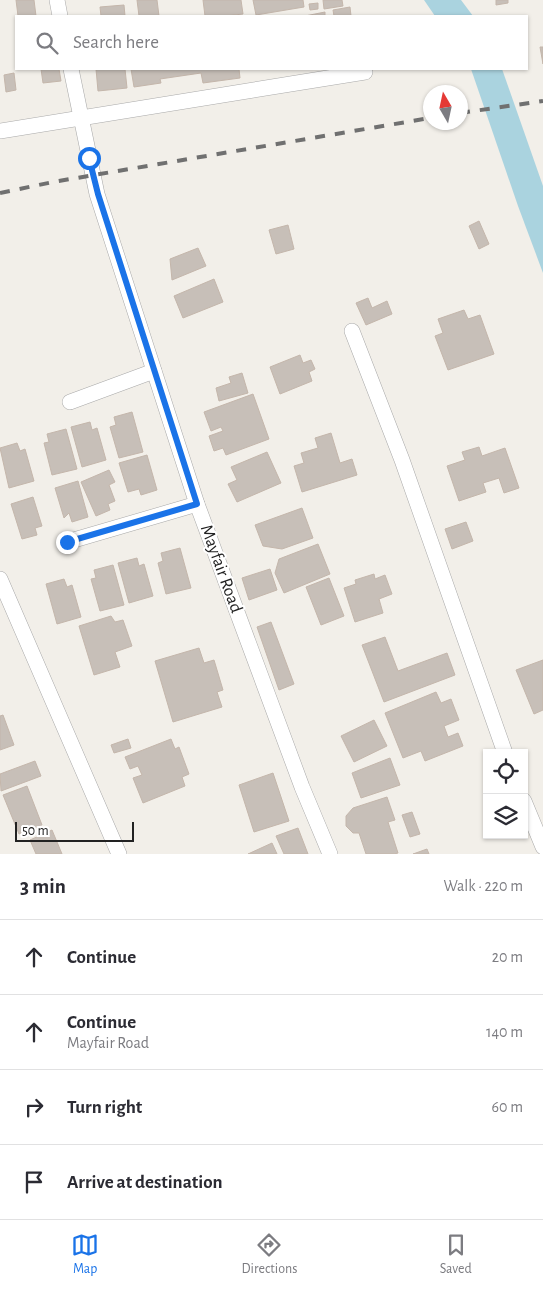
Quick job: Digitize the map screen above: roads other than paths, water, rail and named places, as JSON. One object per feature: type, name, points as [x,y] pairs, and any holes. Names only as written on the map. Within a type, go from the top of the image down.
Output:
[{"type":"street","points":[[57,0],[60,15]]},
{"type":"street","name":"Mayfair Road","points":[[71,70],[98,194],[197,504],[302,787],[330,854]]},
{"type":"street","points":[[0,131],[365,72]]},
{"type":"street","points":[[352,331],[402,460],[504,749]]},
{"type":"street","points":[[70,402],[154,371]]},
{"type":"street","points":[[67,542],[197,504]]},
{"type":"street","points":[[0,579],[119,854]]},
{"type":"street","points":[[528,811],[543,847]]},
{"type":"water","points":[[424,0],[461,0],[472,15],[434,15]]},
{"type":"water","points":[[471,70],[502,70],[543,186],[543,273]]},
{"type":"railway","points":[[468,112],[543,101]]},
{"type":"railway","points":[[0,193],[53,182],[423,119]]}]
